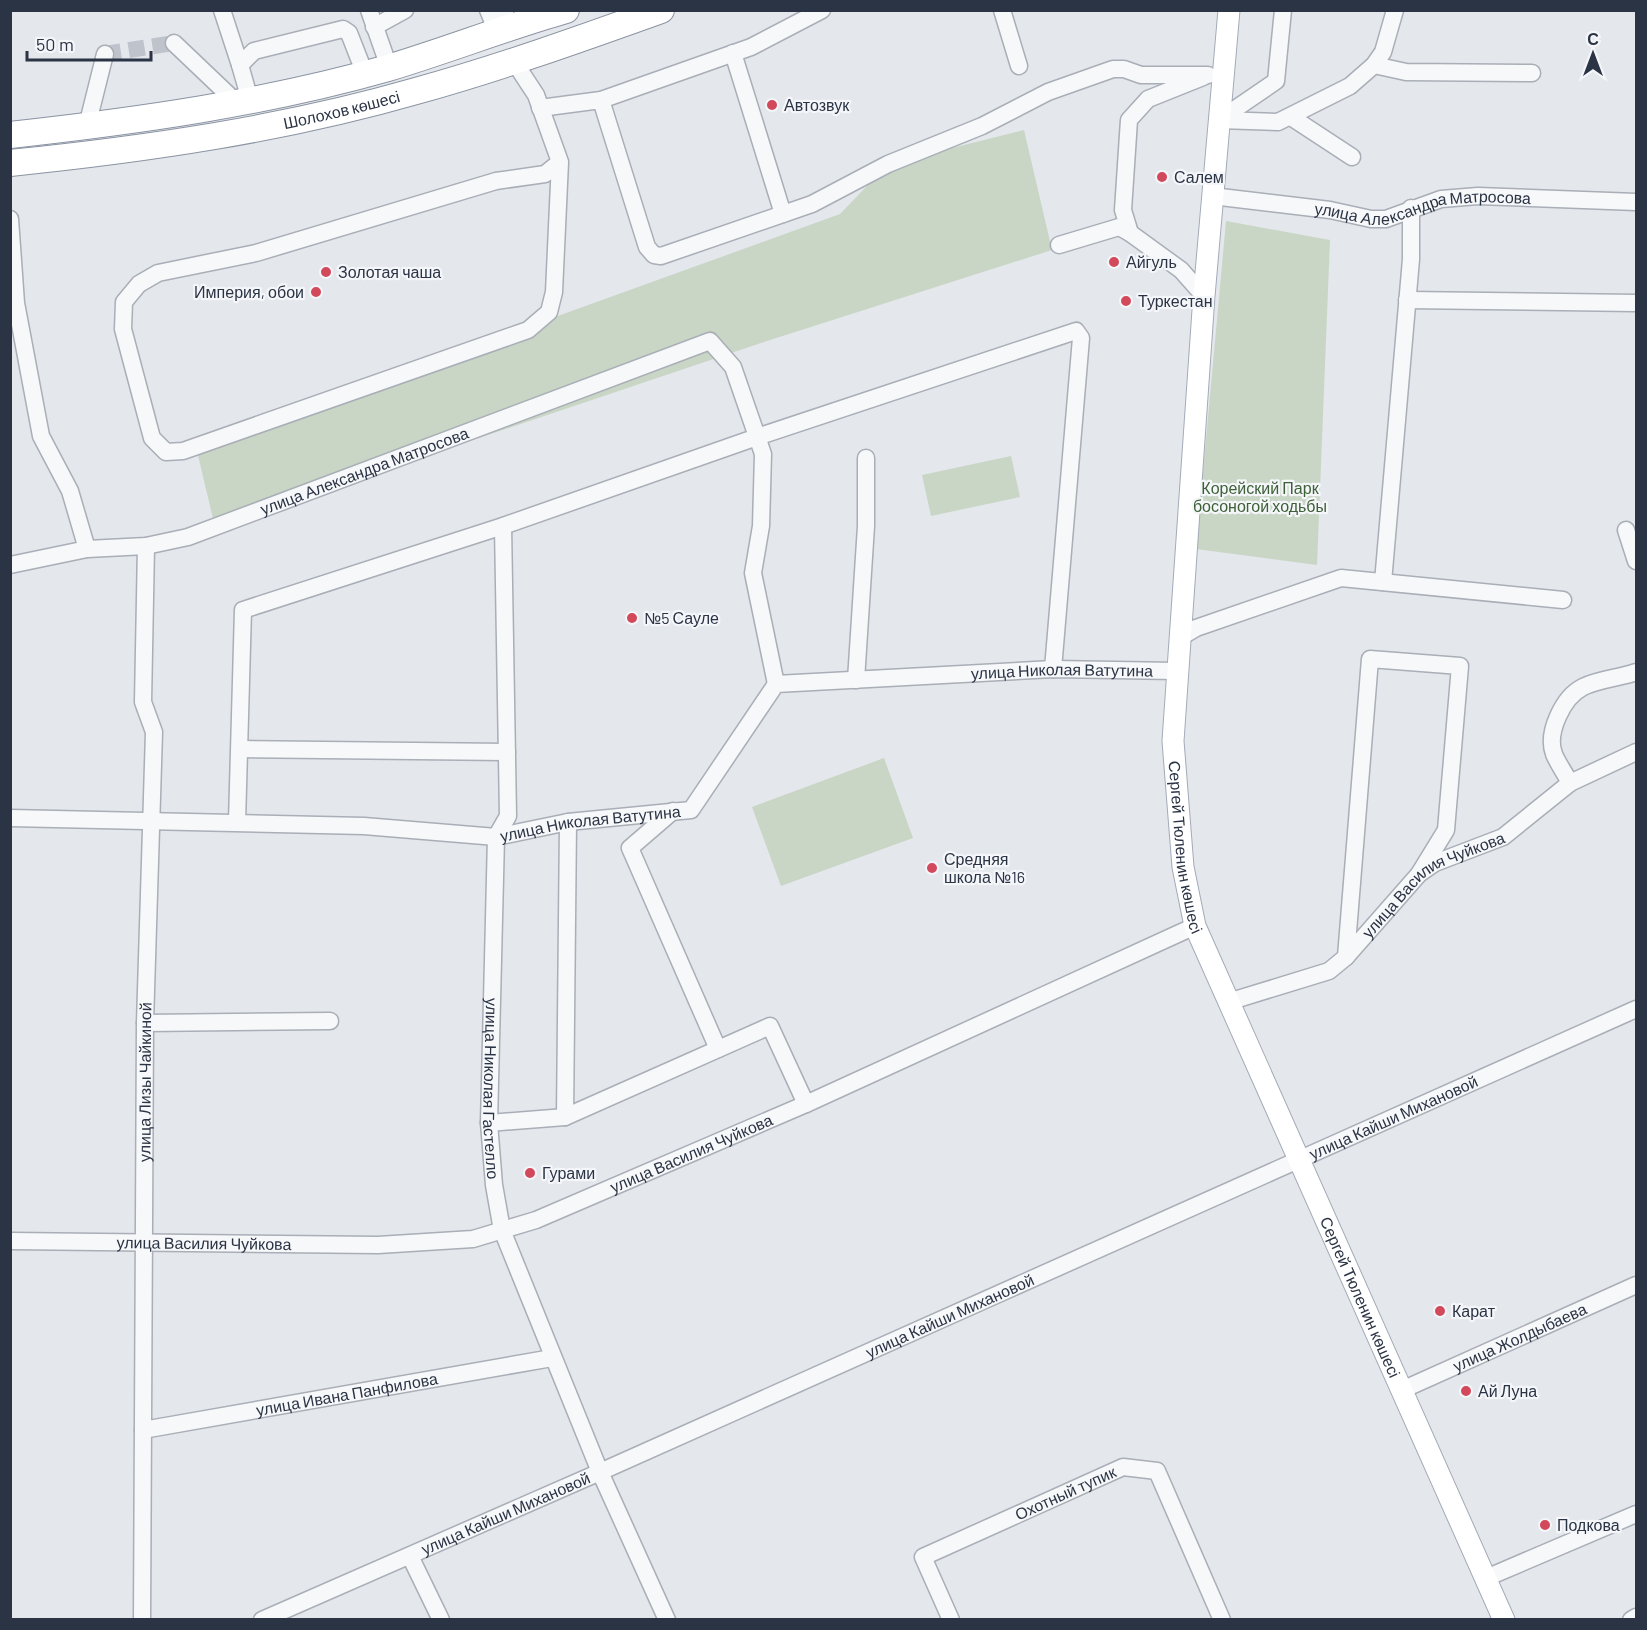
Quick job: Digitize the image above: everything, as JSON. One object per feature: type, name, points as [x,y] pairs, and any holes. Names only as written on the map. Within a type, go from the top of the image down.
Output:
[{"type":"highway","name":"Шолохов көшесі","points":[[10,135],[87,126],[243,101],[377,71],[507,19],[566,10]]},
{"type":"highway","name":"Шолохов көшесі","points":[[10,163],[99,154],[322,114],[416,92],[661,10]]},
{"type":"main road","name":"Сергей Тюленин көшесі","points":[[1229,10],[1215,76],[1219,120],[1176,671],[1173,741],[1176,807],[1183,867],[1195,926],[1504,1620]]},
{"type":"street","points":[[222,10],[240,65],[243,101]]},
{"type":"street","points":[[369,10],[374,27],[377,71]]},
{"type":"street","points":[[374,27],[405,10]]},
{"type":"street","points":[[540,108],[601,100],[751,47],[822,10]]},
{"type":"street","points":[[1002,10],[1019,66]]},
{"type":"street","points":[[1219,120],[1276,81],[1283,10]]},
{"type":"street","points":[[1219,120],[1278,122],[1350,86],[1374,65],[1383,52],[1395,10]]},
{"type":"street","points":[[240,65],[255,51],[343,29],[349,33],[377,71]]},
{"type":"street","points":[[174,43],[243,101]]},
{"type":"street","points":[[733,53],[783,214]]},
{"type":"street","points":[[87,126],[105,54]]},
{"type":"street","points":[[513,60],[536,95],[560,162],[554,292],[549,312],[528,330],[183,451],[166,452],[152,438],[123,329],[124,302],[139,284],[158,273],[255,253],[496,181],[545,174],[560,162]]},
{"type":"street","points":[[1374,65],[1406,72],[1532,73]]},
{"type":"street","points":[[601,100],[647,247],[654,255],[669,254],[812,204],[888,164],[982,126],[1048,92],[1113,69],[1124,69],[1141,75],[1215,76]]},
{"type":"street","points":[[1130,233],[1124,210],[1129,120],[1148,99],[1215,76]]},
{"type":"street","points":[[1292,117],[1352,157]]},
{"type":"street","name":"улица Александра Матросова","points":[[1212,196],[1330,210],[1371,219],[1386,219],[1441,199],[1478,196],[1636,202]]},
{"type":"street","points":[[1383,582],[1407,300],[1411,208]]},
{"type":"street","points":[[10,219],[16,303],[41,436],[70,491],[87,549]]},
{"type":"street","points":[[1059,246],[1119,227],[1181,270],[1204,296]]},
{"type":"street","points":[[1407,300],[1636,303]]},
{"type":"street","points":[[237,822],[243,610],[503,526],[757,437],[1076,332],[1081,338],[1053,669]]},
{"type":"street","name":"улица Александра Матросова","points":[[10,565],[87,549],[146,546],[188,537],[710,341],[733,368],[757,437]]},
{"type":"street","points":[[757,437],[763,454],[762,495],[761,526],[753,573],[776,684]]},
{"type":"street","points":[[856,680],[866,526],[866,458]]},
{"type":"street","name":"улица Николая Гастелло","points":[[503,526],[508,816],[496,837],[489,1123],[494,1185],[502,1230],[552,1358],[600,1472],[667,1620]]},
{"type":"street","points":[[1626,530],[1636,561]]},
{"type":"street","name":"улица Лизы Чайкиной","points":[[142,1620],[146,1244],[145,1023],[154,732],[143,702],[146,546]]},
{"type":"street","points":[[1179,638],[1196,628],[1341,578],[1563,600]]},
{"type":"street","points":[[1346,957],[1370,660],[1460,666],[1446,830],[1419,874]]},
{"type":"street","name":"улица Николая Ватутина","points":[[10,818],[364,826],[496,837],[568,822],[691,810],[776,684],[1053,669],[1176,671]]},
{"type":"street","points":[[1570,783],[1553,752],[1554,729],[1562,710],[1574,693],[1585,686],[1636,672]]},
{"type":"street","points":[[240,748],[507,752]]},
{"type":"street","name":"улица Василия Чуйкова","points":[[1228,1002],[1329,971],[1346,957],[1419,874],[1435,863],[1503,837],[1570,783],[1636,752]]},
{"type":"street","points":[[673,811],[630,848],[718,1049]]},
{"type":"street","points":[[565,1118],[568,822]]},
{"type":"street","name":"улица Василия Чуйкова","points":[[10,1241],[378,1245],[473,1239],[536,1220],[806,1104],[1195,926]]},
{"type":"street","name":"улица Кайши Михановой","points":[[262,1620],[600,1472],[1636,1009]]},
{"type":"street","points":[[145,1023],[330,1021]]},
{"type":"street","points":[[489,1123],[565,1118],[770,1026],[806,1104]]},
{"type":"street","name":"улица Жолдыбаева","points":[[1402,1390],[1636,1285]]},
{"type":"street","name":"улица Ивана Панфилова","points":[[143,1430],[552,1358]]},
{"type":"street","name":"Охотный тупик","points":[[951,1620],[923,1557],[1123,1467],[1157,1471],[1222,1620]]},
{"type":"street","points":[[1486,1578],[1636,1514]]},
{"type":"street","points":[[410,1556],[441,1620]]},
{"type":"street","points":[[1630,1620],[1636,1617]]},
{"type":"green space","points":[[1024,130],[1052,250],[767,341],[215,527],[196,447],[840,214],[888,164]]},
{"type":"green space","name":"Корейский Парк босоногой ходьбы","points":[[1226,221],[1330,240],[1317,565],[1196,549]]},
{"type":"green space","points":[[1011,456],[1020,497],[931,516],[922,475]]},
{"type":"green space","points":[[884,758],[913,838],[781,886],[752,807]]},
{"type":"tunnel","points":[[105,54],[174,43]]},
{"type":"place","name":"Автозвук","points":[[772,105]]},
{"type":"place","name":"Салем","points":[[1162,177]]},
{"type":"place","name":"Айгуль","points":[[1114,262]]},
{"type":"place","name":"Золотая чаша","points":[[326,272]]},
{"type":"place","name":"Империя, обои","points":[[316,292]]},
{"type":"place","name":"Туркестан","points":[[1126,301]]},
{"type":"place","name":"№5 Сауле","points":[[632,618]]},
{"type":"place","name":"Средняя школа №16","points":[[932,868]]},
{"type":"place","name":"Гурами","points":[[530,1173]]},
{"type":"place","name":"Карат","points":[[1440,1311]]},
{"type":"place","name":"Ай Луна","points":[[1466,1391]]},
{"type":"place","name":"Подкова","points":[[1545,1525]]}]
